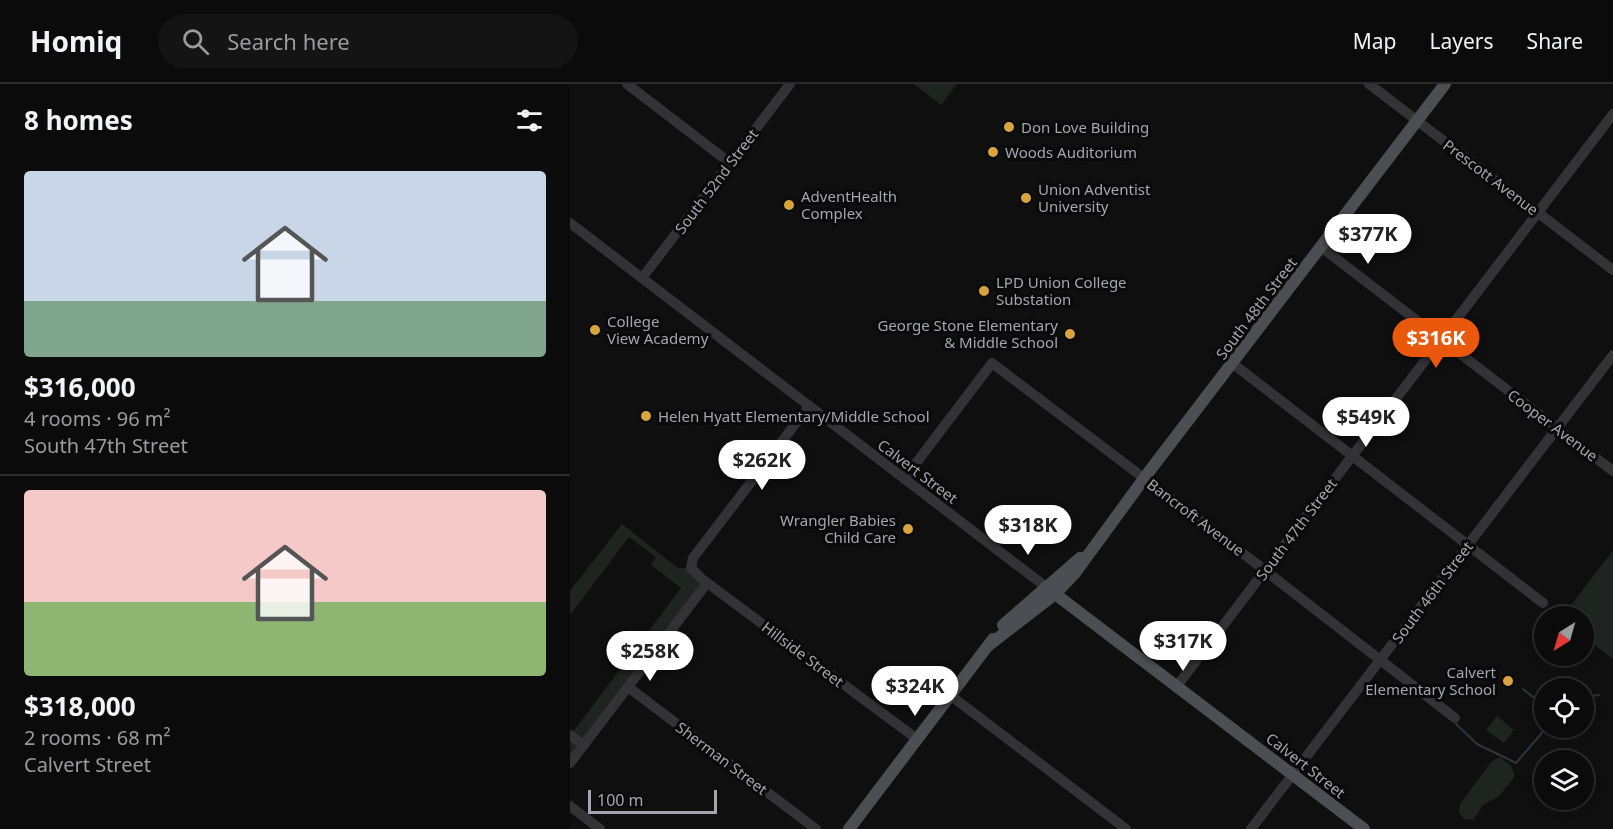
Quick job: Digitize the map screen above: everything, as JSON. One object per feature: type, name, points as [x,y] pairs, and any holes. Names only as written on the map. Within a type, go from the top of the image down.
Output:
[{"type":"main road","name":"South 48th Street","points":[[849,829],[1011,617],[1051,590],[1090,549],[1445,84]]},
{"type":"main road","name":"Calvert Street","points":[[1051,590],[1364,829]]},
{"type":"street","points":[[627,84],[730,163]]},
{"type":"street","name":"South 52nd Street","points":[[642,278],[790,84]]},
{"type":"street","name":"Prescott Avenue","points":[[1368,84],[1613,270]]},
{"type":"street","name":"South 47th Street","points":[[1176,686],[1613,114]]},
{"type":"street","name":"Calvert Street","points":[[570,224],[1051,590]]},
{"type":"street","name":"Cooper Avenue","points":[[1321,248],[1613,471]]},
{"type":"street","name":"South 46th Street","points":[[1251,829],[1613,355]]},
{"type":"street","name":"Bancroft Avenue","points":[[904,479],[992,363],[1265,570],[1455,718]]},
{"type":"street","points":[[1232,363],[1543,603]]},
{"type":"street","name":"Hillside Street","points":[[809,406],[693,558],[691,568],[707,583],[917,739]]},
{"type":"street","points":[[570,763],[707,583]]},
{"type":"street","name":"Sherman Street","points":[[628,687],[816,829]]},
{"type":"street","points":[[950,695],[1126,829]]},
{"type":"street","points":[[570,735],[584,745]]},
{"type":"street","points":[[570,806],[600,829]]},
{"type":"shaded area","points":[[914,84],[957,84],[941,105]]},
{"type":"shaded area","points":[[622,524],[678,568],[691,568],[707,583],[570,763],[570,736],[681,588],[651,565],[656,557],[629,537],[570,615],[570,591]]},
{"type":"shaded area","points":[[1613,550],[1613,659],[1594,645],[1594,606],[1571,606]]},
{"type":"shaded area","points":[[1497,716],[1514,730],[1504,743],[1486,730]]},
{"type":"shaded area","points":[[1500,757],[1511,766],[1515,776],[1499,796],[1483,805],[1473,820],[1464,819],[1459,813],[1460,804],[1492,761]]},
{"type":"waterway","points":[[1523,689],[1534,697]]},
{"type":"waterway","points":[[1594,696],[1599,695]]},
{"type":"waterway","points":[[1457,720],[1456,724],[1477,744],[1516,763],[1537,738]]},
{"type":"place","name":"Don Love Building","points":[[1009,127]]},
{"type":"place","name":"Woods Auditorium","points":[[993,152]]},
{"type":"place","name":"Union Adventist University","points":[[1026,198]]},
{"type":"place","name":"AdventHealth Complex","points":[[789,205]]},
{"type":"place","name":"LPD Union College Substation","points":[[984,291]]},
{"type":"place","name":"College View Academy","points":[[595,330]]},
{"type":"place","name":"George Stone Elementary & Middle School","points":[[1070,334]]},
{"type":"place","name":"Helen Hyatt Elementary/Middle School","points":[[646,416]]},
{"type":"place","name":"Wrangler Babies Child Care","points":[[908,529]]},
{"type":"place","name":"Calvert Elementary School","points":[[1508,681]]}]
